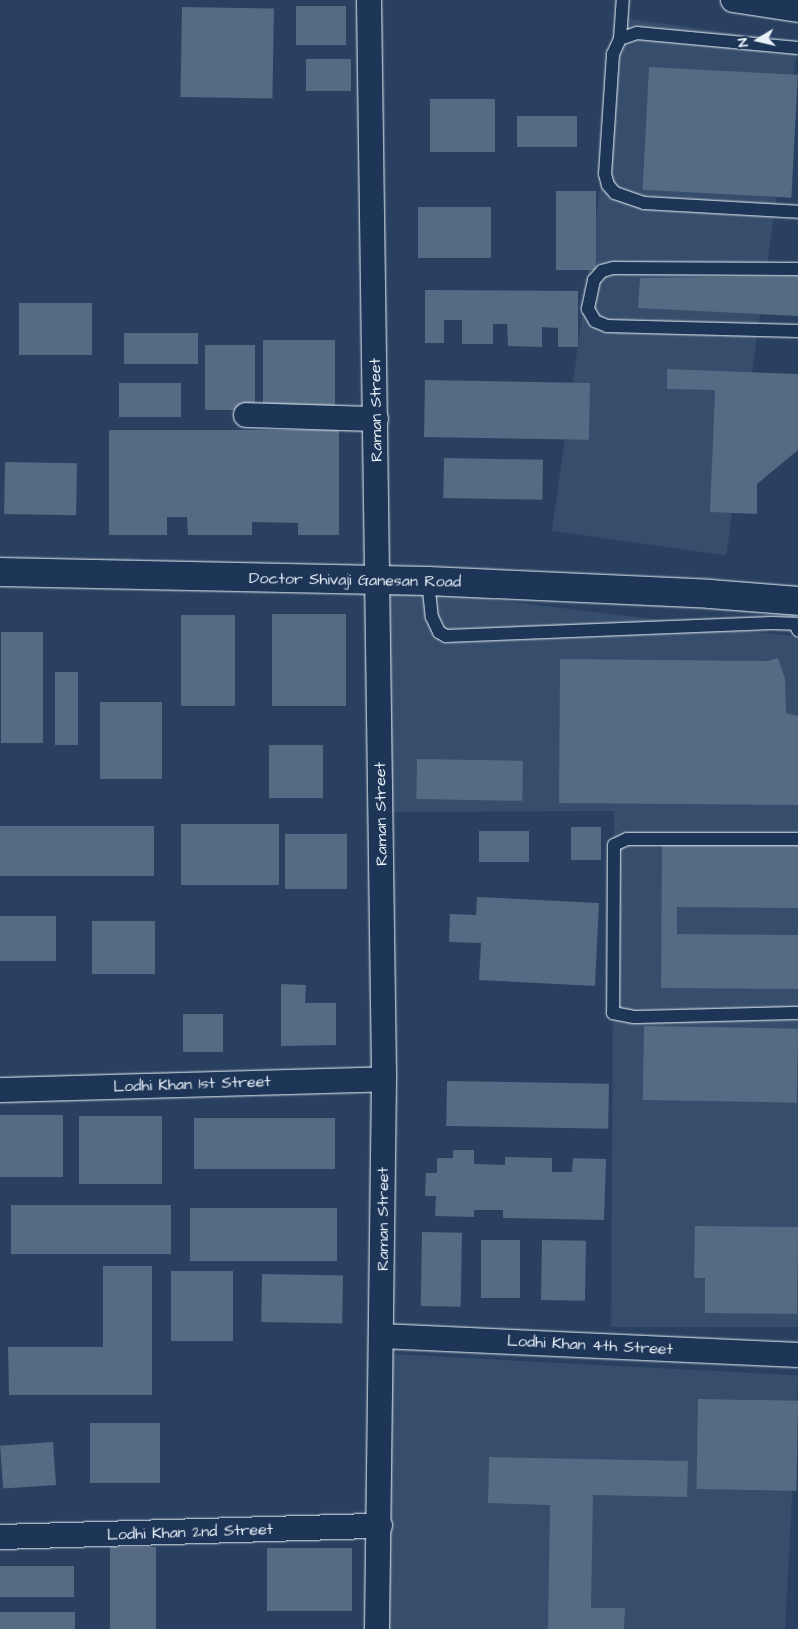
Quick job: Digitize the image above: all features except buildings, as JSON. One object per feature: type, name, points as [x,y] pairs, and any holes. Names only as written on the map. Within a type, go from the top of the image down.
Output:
[{"type":"street","name":"Raman Street","points":[[368,0],[379,581],[384,1079],[380,1526],[377,1629]]},
{"type":"street","points":[[733,0],[798,10]]},
{"type":"street","points":[[246,416],[376,419]]},
{"type":"street","name":"Doctor Shivaji Ganesan Road","points":[[0,572],[428,581],[710,594],[798,601]]},
{"type":"street","name":"Lodhi Khan 1st Street","points":[[0,1090],[384,1079]]},
{"type":"street","name":"Lodhi Khan 4th Street","points":[[382,1336],[798,1355]]},
{"type":"street","name":"Lodhi Khan 2nd Street","points":[[0,1537],[380,1526]]},
{"type":"lane","points":[[623,0],[620,39],[613,54],[605,174],[608,185],[615,193],[644,203],[798,212]]},
{"type":"lane","points":[[620,39],[637,33],[798,48]]},
{"type":"lane","points":[[798,269],[613,268],[602,270],[594,280],[588,309],[595,321],[607,326],[798,331]]},
{"type":"lane","points":[[428,581],[432,617],[439,632],[446,636],[772,623],[795,624],[798,630]]},
{"type":"lane","points":[[798,839],[627,839],[614,845],[613,1013],[634,1017],[798,1013]]},
{"type":"shaded area","points":[[624,18],[798,42],[726,555],[552,531]]},
{"type":"shaded area","points":[[390,587],[798,637],[798,1327],[611,1327],[614,811],[390,812]]},
{"type":"shaded area","points":[[390,1354],[798,1375],[785,1629],[376,1629]]}]
